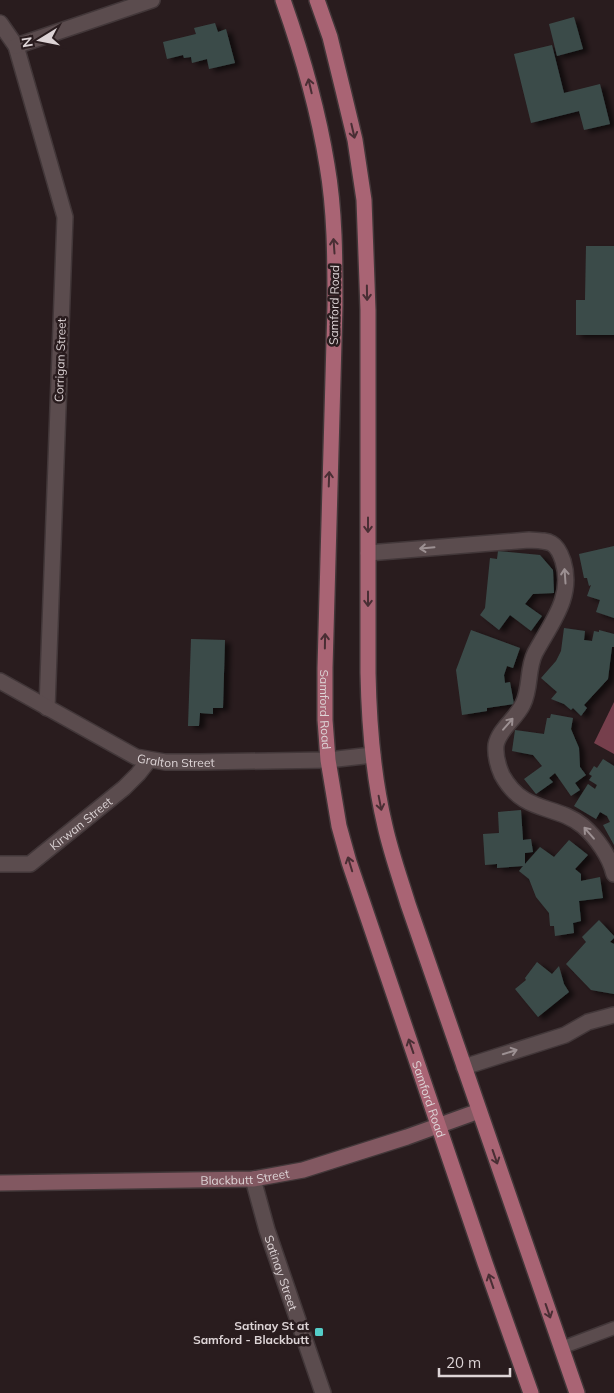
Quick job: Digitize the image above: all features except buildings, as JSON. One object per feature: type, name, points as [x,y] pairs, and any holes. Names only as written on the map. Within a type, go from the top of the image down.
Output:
[{"type":"main road","name":"Samford Road","points":[[283,0],[309,80],[328,166],[334,249],[335,305],[324,668],[328,760],[339,826],[531,1393]]},
{"type":"main road","points":[[317,0],[330,38],[355,140],[364,200],[368,320],[369,721],[385,827],[394,862],[577,1393]]},
{"type":"street","points":[[16,46],[152,0]]},
{"type":"street","name":"Corrigan Street","points":[[0,23],[16,46],[65,217],[47,708]]},
{"type":"street","points":[[368,553],[529,540],[547,541],[555,545],[560,554],[566,577],[563,603],[535,653],[524,702],[519,712],[501,733],[496,745],[497,758],[500,771],[508,785],[518,795],[530,803],[561,814],[584,827],[606,855],[614,874]]},
{"type":"street","name":"Gralton Street","points":[[0,681],[125,752],[148,760],[190,762],[328,760],[373,755]]},
{"type":"street","name":"Kirwan Street","points":[[0,864],[30,864],[124,788],[138,774],[148,760]]},
{"type":"street","points":[[464,1067],[565,1035],[588,1022],[614,1015]]},
{"type":"street","name":"Blackbutt Street","points":[[0,1183],[253,1179],[303,1170],[372,1149],[479,1111]]},
{"type":"street","name":"Satinay Street","points":[[253,1179],[266,1230],[323,1393]]},
{"type":"lane","points":[[561,1348],[614,1328]]},
{"type":"shaded area","points":[[614,702],[614,754],[594,743]]},
{"type":"place","name":"Satinay St at Samford - Blackbutt","points":[[319,1332]]}]
